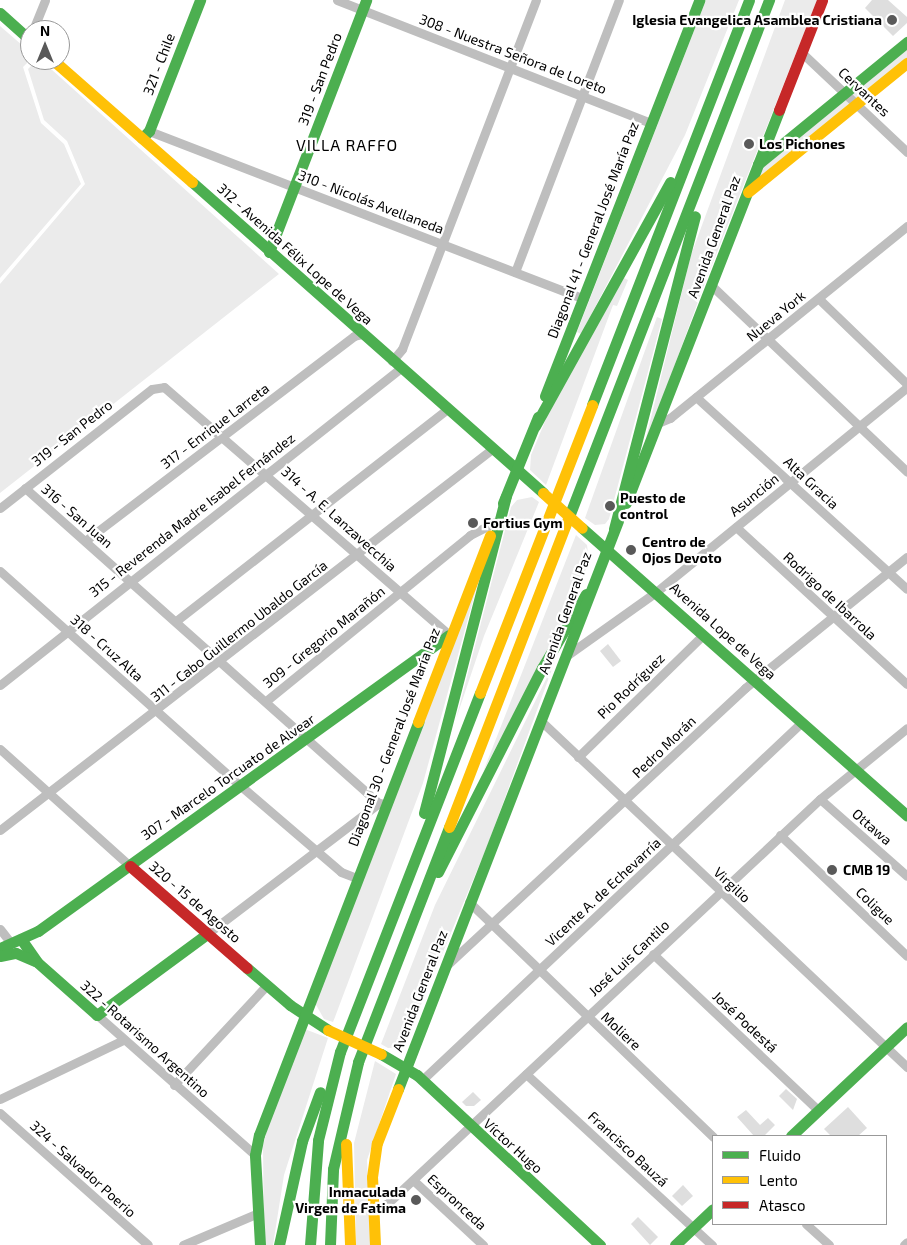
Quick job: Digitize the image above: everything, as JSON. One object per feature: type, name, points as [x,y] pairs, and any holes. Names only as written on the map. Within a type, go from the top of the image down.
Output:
[{"type":"main road","name":"321 - Chile","points":[[146,134],[200,0]]},
{"type":"main road","name":"Diagonal 41 - General José María Paz","points":[[517,471],[536,426],[650,123],[700,0]]},
{"type":"main road","points":[[279,1245],[302,1141],[316,1101],[340,1052],[749,0]]},
{"type":"main road","points":[[330,1245],[333,1169],[348,1097],[415,910],[769,0]]},
{"type":"main road","name":"Avenida General Paz","points":[[375,1245],[373,1210],[374,1154],[447,965],[469,902],[566,656],[586,594],[660,422],[713,287],[746,193],[822,0]]},
{"type":"main road","name":"319 - San Pedro","points":[[269,252],[364,5]]},
{"type":"main road","points":[[0,13],[20,30]]},
{"type":"main road","points":[[757,165],[907,42]]},
{"type":"main road","points":[[746,193],[907,62]]},
{"type":"main road","name":"312 - Avenida Félix Lope de Vega","points":[[66,70],[146,134],[269,252],[517,471]]},
{"type":"main road","points":[[536,426],[698,132]]},
{"type":"main road","points":[[614,528],[715,138]]},
{"type":"main road","name":"Avenida Lope de Vega","points":[[517,471],[907,816]]},
{"type":"main road","name":"Diagonal 30 - General José María Paz","points":[[260,1245],[255,1154],[262,1124],[357,878],[382,803],[448,635],[517,471]]},
{"type":"main road","points":[[408,877],[506,496]]},
{"type":"main road","points":[[415,910],[460,836],[542,668],[586,594]]},
{"type":"main road","name":"307 - Marcelo Torcuato de Alvear","points":[[11,943],[130,866],[310,738],[448,635]]},
{"type":"main road","name":"320 - 15 de Agosto","points":[[130,866],[305,1016],[328,1030],[381,1054]]},
{"type":"main road","points":[[97,1015],[208,934]]},
{"type":"main road","name":"322 - Rotarismo Argentino","points":[[11,943],[37,962],[97,1015]]},
{"type":"main road","points":[[0,956],[16,953],[37,962]]},
{"type":"main road","points":[[792,1135],[907,1028]]},
{"type":"main road","points":[[310,1245],[318,1140],[340,1052]]},
{"type":"main road","name":"Víctor Hugo","points":[[381,1054],[407,1067],[422,1080],[600,1245]]},
{"type":"main road","points":[[348,1097],[345,1177],[350,1245]]},
{"type":"main road","points":[[675,1245],[712,1210]]},
{"type":"street","points":[[37,20],[45,0]]},
{"type":"street","name":"308 - Nuestra Señora de Loreto","points":[[337,0],[364,5],[510,68],[650,123]]},
{"type":"street","name":"315 - Reverenda Madre Isabel Fernández","points":[[0,684],[66,630],[267,474],[397,364],[536,0]]},
{"type":"street","points":[[515,272],[619,0]]},
{"type":"street","name":"Cervantes","points":[[801,52],[907,152]]},
{"type":"street","name":"310 - Nicolás Avellaneda","points":[[146,134],[443,244],[584,299]]},
{"type":"street","name":"Nueva York","points":[[660,422],[696,397],[907,226]]},
{"type":"street","points":[[713,287],[860,425],[907,472]]},
{"type":"street","points":[[819,299],[907,385]]},
{"type":"street","name":"317 - Enrique Larreta","points":[[85,541],[224,438],[354,336],[362,334]]},
{"type":"street","name":"Asunción","points":[[566,656],[656,592],[907,385]]},
{"type":"street","name":"314 - A. E. Lanzavecchia","points":[[164,387],[267,474],[448,635]]},
{"type":"street","name":"319 - San Pedro","points":[[0,508],[152,389],[164,387]]},
{"type":"street","name":"Alta Gracia","points":[[696,397],[907,589]]},
{"type":"street","points":[[176,622],[448,409]]},
{"type":"street","name":"311 - Cabo Guillermo Ubaldo García","points":[[0,830],[157,712],[492,450]]},
{"type":"street","name":"316 - San Juan","points":[[25,488],[382,803]]},
{"type":"street","name":"309 - Gregorio Marañón","points":[[266,701],[470,535],[495,522]]},
{"type":"street","name":"Rodrigo de Ibarrola","points":[[736,527],[833,619],[907,684]]},
{"type":"street","name":"Pedro Morán","points":[[447,965],[625,803],[755,680],[833,619],[907,557]]},
{"type":"street","name":"318 - Cruz Alta","points":[[0,571],[316,851],[341,872],[357,878]]},
{"type":"street","name":"Pio Rodríguez","points":[[578,757],[703,635]]},
{"type":"street","name":"Virgilio","points":[[541,721],[719,892],[907,1067]]},
{"type":"street","name":"Vicente A. de Echevarría","points":[[422,1080],[802,722]]},
{"type":"street","name":"José Luis Cantilo","points":[[373,1210],[388,1204],[780,835],[854,770],[907,728]]},
{"type":"street","name":"320 - 15 de Agosto","points":[[0,749],[130,866]]},
{"type":"street","name":"Ottawa","points":[[820,799],[907,876]]},
{"type":"street","points":[[208,934],[382,803]]},
{"type":"street","name":"Coligue","points":[[780,835],[907,956]]},
{"type":"street","name":"Moliere","points":[[469,902],[538,971],[712,1135]]},
{"type":"street","name":"322 - Rotarismo Argentino","points":[[0,929],[11,943]]},
{"type":"street","name":"José Podestá","points":[[653,954],[818,1110]]},
{"type":"street","points":[[174,1085],[267,985]]},
{"type":"street","name":"322 - Rotarismo Argentino","points":[[97,1015],[174,1085],[255,1154]]},
{"type":"street","points":[[0,1099],[124,1040]]},
{"type":"street","name":"Francisco Bauzá","points":[[526,1074],[712,1245]]},
{"type":"street","name":"324 - Salvador Poerio","points":[[0,1113],[148,1245]]},
{"type":"street","name":"Espronceda","points":[[413,1180],[483,1245]]},
{"type":"street","points":[[183,1245],[258,1213]]},
{"type":"street","points":[[807,1225],[829,1245]]},
{"type":"street","points":[[904,1245],[907,1242]]},
{"type":"shaded area","points":[[706,0],[739,0],[685,135],[581,334],[577,332]]},
{"type":"shaded area","points":[[785,0],[817,0],[706,280],[642,454],[691,255]]},
{"type":"shaded area","points":[[0,26],[20,43],[20,70],[24,70],[41,123],[64,144],[81,184],[0,278]]},
{"type":"shaded area","points":[[907,42],[907,63],[746,193],[757,165]]},
{"type":"shaded area","points":[[28,70],[52,70],[279,274],[0,493],[0,284],[85,184],[67,141],[44,120]]},
{"type":"shaded area","points":[[624,278],[628,280],[617,306],[613,305],[546,485],[530,470],[531,455],[551,407]]},
{"type":"shaded area","points":[[657,317],[662,319],[609,519],[605,524],[595,525],[585,518]]},
{"type":"shaded area","points":[[532,497],[539,502],[484,636],[456,719],[511,507],[517,500]]},
{"type":"shaded area","points":[[576,535],[587,545],[589,561],[572,604],[483,772]]},
{"type":"shaded area","points":[[486,553],[423,783],[333,1022],[324,1019],[315,1003]]},
{"type":"shaded area","points":[[555,661],[488,844],[413,1024],[404,1023],[398,1038],[404,1044],[402,1047],[388,1048],[381,1044],[435,905]]},
{"type":"shaded area","points":[[302,1028],[328,1038],[284,1175],[273,1245],[264,1245],[263,1146],[273,1105]]},
{"type":"shaded area","points":[[375,1061],[396,1074],[367,1160],[371,1245],[356,1245],[354,1143]]},
{"type":"building","name":"Iglesia Evangelica Asamblea Cristiana","points":[[872,0],[888,0],[907,17],[907,23],[893,36],[865,8]]},
{"type":"building","points":[[608,644],[621,661],[613,667],[600,651]]},
{"type":"building","points":[[786,1089],[797,1099],[793,1110],[779,1096]]},
{"type":"building","points":[[473,1092],[481,1100],[474,1106],[466,1106],[462,1102]]},
{"type":"building","points":[[848,1107],[867,1128],[859,1135],[830,1135],[824,1129]]},
{"type":"building","points":[[746,1110],[760,1125],[768,1118],[775,1125],[765,1135],[753,1135],[737,1117]]},
{"type":"building","points":[[683,1185],[693,1196],[682,1206],[672,1196]]},
{"type":"building","points":[[638,1217],[658,1237],[650,1245],[631,1224]]},
{"type":"traffic: fast","points":[[142,138],[149,131],[200,0]]},
{"type":"traffic: fast","points":[[269,252],[366,0]]},
{"type":"traffic: fast","points":[[545,396],[699,0]]},
{"type":"traffic: fast","points":[[592,405],[749,0]]},
{"type":"traffic: fast","points":[[568,519],[769,0]]},
{"type":"traffic: fast","points":[[0,13],[20,31]]},
{"type":"traffic: fast","points":[[758,164],[907,42]]},
{"type":"traffic: fast","points":[[626,503],[779,110]]},
{"type":"traffic: fast","points":[[192,182],[543,493]]},
{"type":"traffic: fast","points":[[535,426],[670,182]]},
{"type":"traffic: fast","points":[[614,529],[695,216]]},
{"type":"traffic: fast","points":[[503,503],[538,417]]},
{"type":"traffic: fast","points":[[424,813],[506,496]]},
{"type":"traffic: fast","points":[[398,1089],[618,521]]},
{"type":"traffic: fast","points":[[582,528],[907,816]]},
{"type":"traffic: fast","points":[[438,872],[542,668],[586,594]]},
{"type":"traffic: fast","points":[[0,948],[38,931],[449,635]]},
{"type":"traffic: fast","points":[[310,1245],[318,1140],[340,1052],[480,693]]},
{"type":"traffic: fast","points":[[260,1245],[255,1155],[259,1135],[418,722]]},
{"type":"traffic: fast","points":[[330,1245],[333,1169],[358,1062],[449,827]]},
{"type":"traffic: fast","points":[[21,939],[37,962],[97,1015],[207,934]]},
{"type":"traffic: fast","points":[[0,956],[16,953],[35,961]]},
{"type":"traffic: fast","points":[[247,968],[290,1005],[328,1030]]},
{"type":"traffic: fast","points":[[792,1135],[907,1027]]},
{"type":"traffic: fast","points":[[381,1054],[417,1075],[600,1245]]},
{"type":"traffic: fast","points":[[279,1245],[302,1141],[320,1092]]},
{"type":"traffic: fast","points":[[675,1245],[712,1210]]},
{"type":"traffic: slow","points":[[748,192],[907,63]]},
{"type":"traffic: slow","points":[[64,70],[192,182]]},
{"type":"traffic: slow","points":[[480,693],[592,405]]},
{"type":"traffic: slow","points":[[543,493],[582,528]]},
{"type":"traffic: slow","points":[[449,827],[568,519]]},
{"type":"traffic: slow","points":[[418,722],[490,535]]},
{"type":"traffic: slow","points":[[328,1030],[381,1054]]},
{"type":"traffic: slow","points":[[375,1245],[372,1177],[377,1143],[398,1089]]},
{"type":"traffic: slow","points":[[346,1144],[350,1245]]},
{"type":"traffic: jam","points":[[779,110],[822,0]]},
{"type":"traffic: jam","points":[[130,866],[247,968]]},
{"type":"place","name":"Iglesia Evangelica Asamblea Cristiana","points":[[892,20]]},
{"type":"place","name":"Los Pichones","points":[[749,144]]},
{"type":"place","name":"Puesto de control","points":[[610,506]]},
{"type":"place","name":"Fortius Gym","points":[[473,523]]},
{"type":"place","name":"Centro de Ojos Devoto","points":[[631,550]]},
{"type":"place","name":"CMB 19","points":[[832,870]]},
{"type":"place","name":"Inmaculada Virgen de Fatima","points":[[416,1200]]},
{"type":"district","name":"VILLA RAFFO","points":[[347,145]]}]
